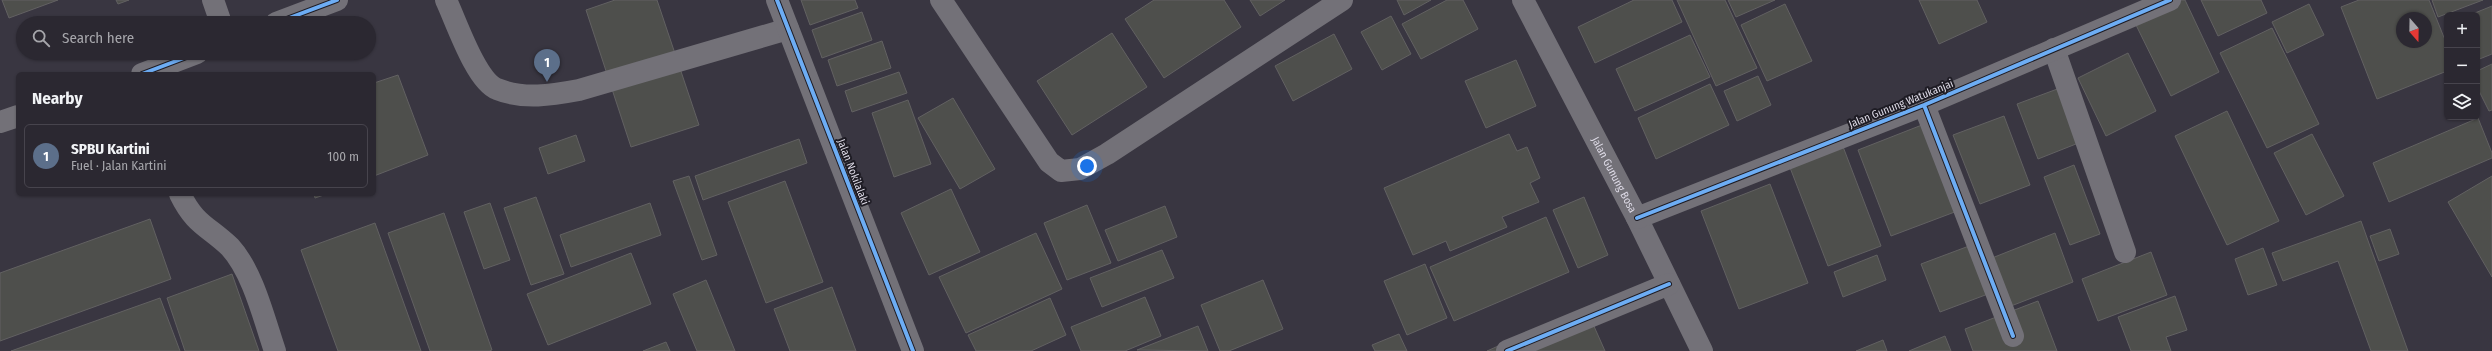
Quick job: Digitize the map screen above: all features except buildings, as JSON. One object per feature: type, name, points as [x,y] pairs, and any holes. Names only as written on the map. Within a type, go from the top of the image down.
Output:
[{"type":"street","points":[[213,0],[219,16]]},
{"type":"street","points":[[295,16],[337,0]]},
{"type":"street","points":[[446,0],[481,74],[496,89],[521,95],[546,96],[579,90],[788,29]]},
{"type":"street","name":"Jalan Nokilalaki","points":[[776,0],[913,351]]},
{"type":"street","points":[[941,0],[1049,162],[1061,171],[1080,169],[1106,154],[1342,0]]},
{"type":"street","name":"Jalan Gunung Bosa","points":[[1523,0],[1637,218],[1702,351]]},
{"type":"street","name":"Jalan Gunung Watukanjai","points":[[1637,218],[1924,105],[2170,0]]},
{"type":"street","points":[[2054,49],[2124,252]]},
{"type":"street","points":[[147,72],[179,60]]},
{"type":"street","points":[[1924,105],[2013,336]]},
{"type":"street","points":[[0,122],[16,117]]},
{"type":"street","points":[[181,196],[186,207],[199,223],[230,248],[247,274],[275,351]]},
{"type":"street","points":[[1507,351],[1669,284]]},
{"type":"cycle path","points":[[295,16],[337,0]]},
{"type":"cycle path","points":[[777,0],[913,351]]},
{"type":"cycle path","points":[[1637,218],[1924,105],[2170,0]]},
{"type":"cycle path","points":[[147,72],[179,60]]},
{"type":"cycle path","points":[[1924,105],[2013,336]]},
{"type":"cycle path","points":[[1507,351],[1669,284]]},
{"type":"place","name":"SPBU Kartini","points":[[547,82]]}]
